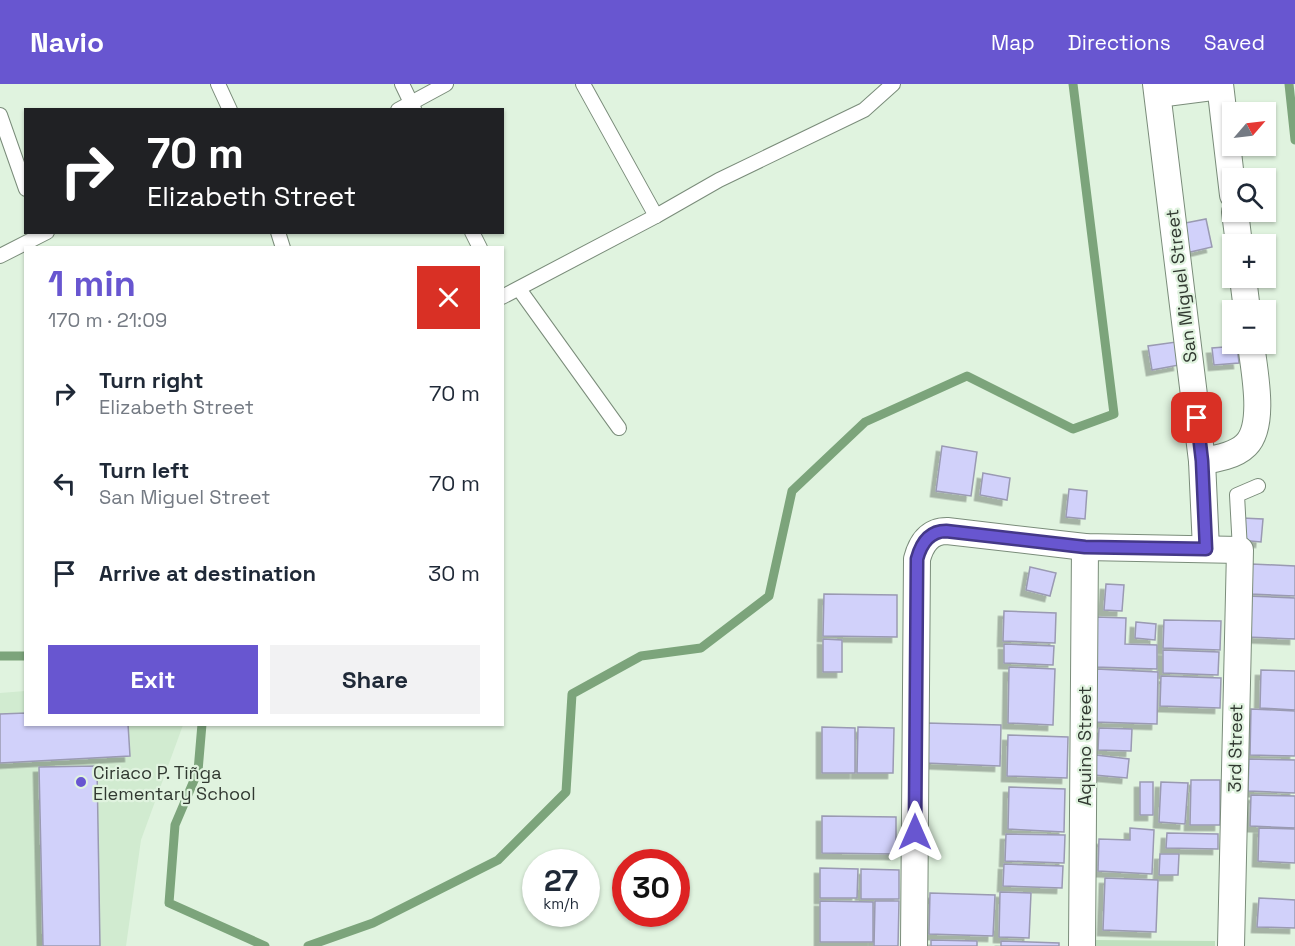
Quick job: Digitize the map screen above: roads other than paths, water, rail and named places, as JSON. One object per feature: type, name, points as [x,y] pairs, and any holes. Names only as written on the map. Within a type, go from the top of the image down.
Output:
[{"type":"street","name":"San Miguel Street","points":[[1206,549],[1202,461],[1157,89],[1220,85]]},
{"type":"street","points":[[1220,85],[1230,168]]},
{"type":"street","points":[[1202,461],[1222,458],[1246,445],[1257,426],[1252,354]]},
{"type":"street","points":[[914,946],[917,559],[923,544],[933,534],[946,531],[1085,547],[1240,550]]},
{"type":"street","name":"Aquino Street","points":[[1083,946],[1085,547]]},
{"type":"street","name":"3rd Street","points":[[1231,946],[1240,550]]},
{"type":"lane","points":[[218,84],[229,108]]},
{"type":"lane","points":[[402,84],[413,106],[446,84]]},
{"type":"lane","points":[[583,84],[656,216]]},
{"type":"lane","points":[[504,296],[656,216],[719,180],[864,110],[893,84]]},
{"type":"lane","points":[[0,115],[24,183]]},
{"type":"lane","points":[[0,256],[43,234]]},
{"type":"lane","points":[[519,289],[619,428]]},
{"type":"lane","points":[[1240,550],[1237,495],[1258,486]]},
{"type":"waterway","points":[[308,946],[373,923],[498,860],[566,792],[572,694],[641,656],[701,648],[769,596],[792,491],[865,422],[967,376],[1073,429],[1114,414],[1073,84]]},
{"type":"waterway","points":[[1289,84],[1295,140]]},
{"type":"waterway","points":[[0,656],[24,656]]},
{"type":"waterway","points":[[202,726],[198,771],[175,825],[169,903],[265,946]]},
{"type":"place","name":"Ciriaco P. Tiñga Elementary School","points":[[81,782]]}]
